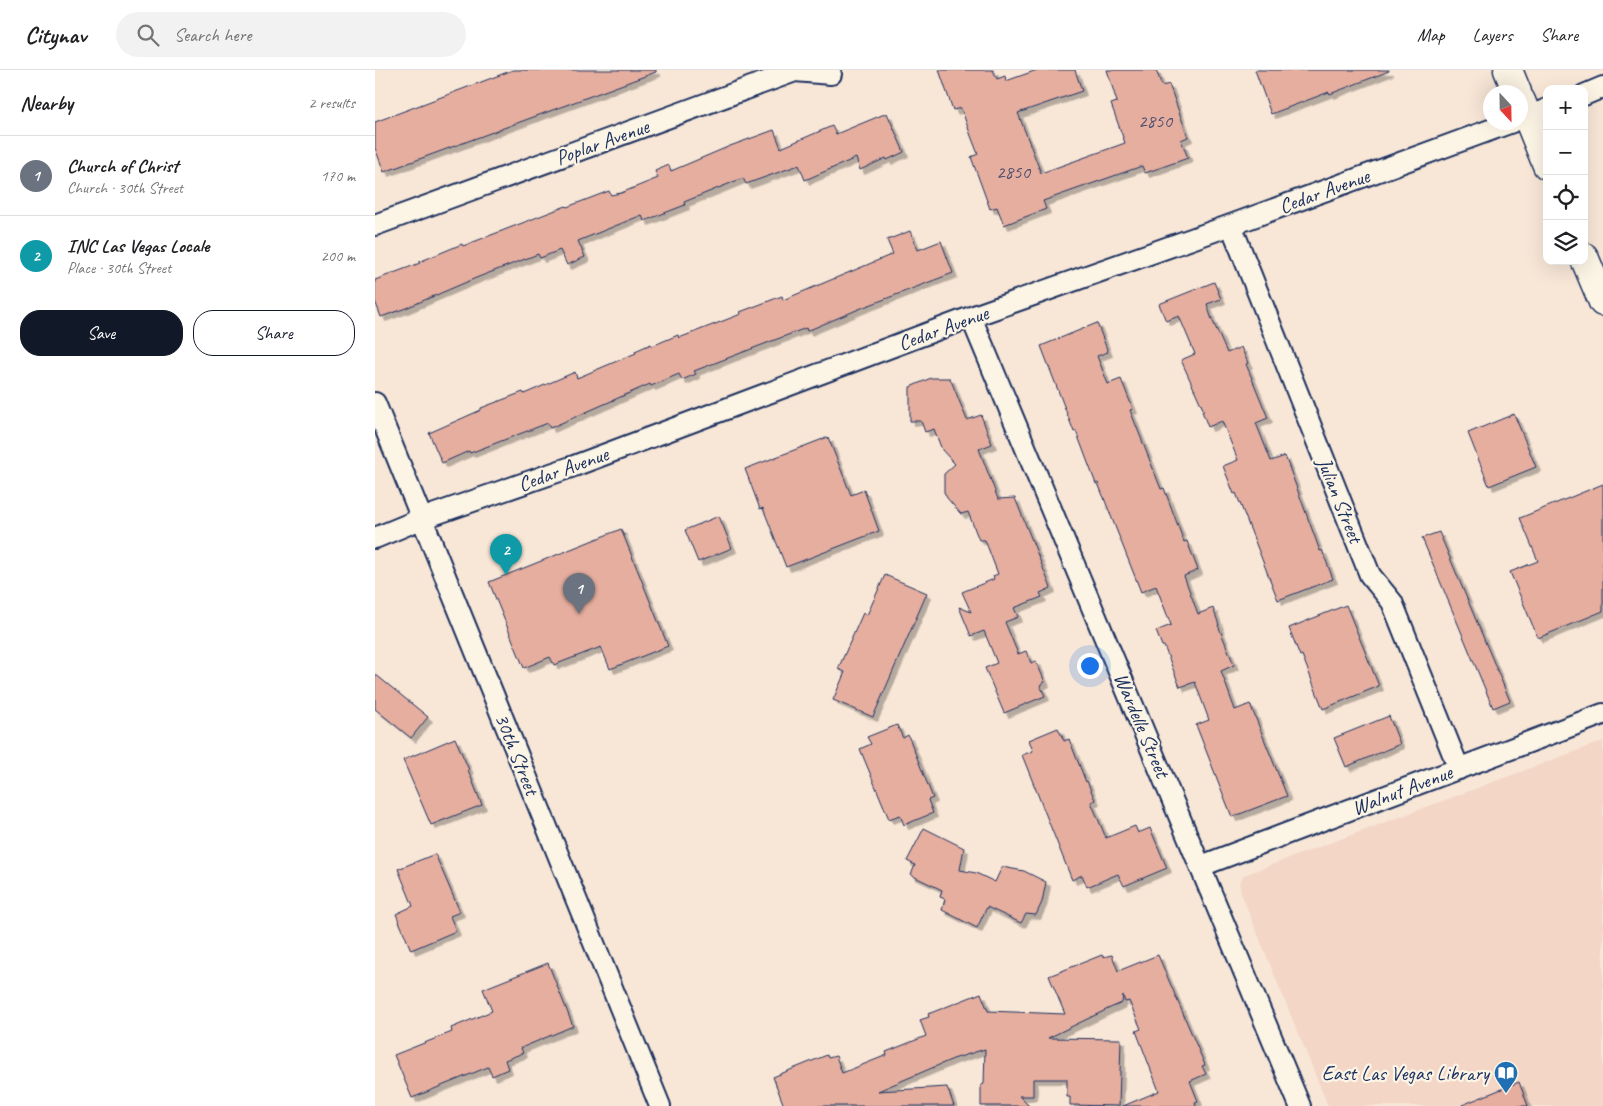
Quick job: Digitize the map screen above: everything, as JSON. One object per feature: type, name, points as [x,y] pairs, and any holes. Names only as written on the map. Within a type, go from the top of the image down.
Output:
[{"type":"street","points":[[1508,70],[1514,85]]},
{"type":"street","name":"Poplar Avenue","points":[[375,225],[795,71],[831,74]]},
{"type":"street","points":[[1588,93],[1603,87]]},
{"type":"street","points":[[1528,120],[1543,155]]},
{"type":"street","name":"Cedar Avenue","points":[[375,538],[421,518],[574,466],[971,317],[1231,226],[1483,126]]},
{"type":"street","name":"Julian Street","points":[[1231,226],[1370,575],[1392,602],[1459,769]]},
{"type":"street","points":[[1587,265],[1603,302]]},
{"type":"street","name":"Wardelle Street","points":[[971,317],[1300,1106]]},
{"type":"street","name":"30th Street","points":[[375,403],[660,1106]]},
{"type":"street","name":"Walnut Avenue","points":[[1201,866],[1603,714]]},
{"type":"shaded area","points":[[1603,741],[1603,1106],[1328,1106],[1242,896],[1239,883],[1244,875]]},
{"type":"building","points":[[513,70],[656,70],[656,72],[384,172],[375,148],[375,122]]},
{"type":"building","points":[[939,70],[993,70],[997,79],[1005,76],[1006,81],[1037,70],[1075,70],[1082,91],[1018,113],[1041,173],[1125,143],[1111,104],[1117,102],[1107,70],[1156,70],[1162,86],[1169,84],[1188,137],[1181,140],[1188,158],[1145,173],[1142,166],[1043,201],[1046,209],[1004,225],[997,207],[990,209],[971,157],[978,154],[961,108],[953,110]]},
{"type":"building","points":[[1255,70],[1389,70],[1389,71],[1271,114]]},
{"type":"building","points":[[887,113],[904,152],[887,160],[886,158],[860,170],[856,158],[805,180],[799,165],[746,184],[743,178],[684,202],[685,205],[644,221],[642,215],[578,241],[585,257],[567,265],[560,250],[540,258],[538,254],[381,317],[375,301],[375,280],[462,244],[463,246],[609,191],[611,195],[621,193],[658,178],[655,171],[669,165],[671,171],[774,130],[781,148],[832,126],[836,134]]},
{"type":"building","points":[[910,231],[918,250],[941,241],[953,273],[807,331],[806,328],[694,371],[696,374],[682,380],[679,374],[651,386],[650,384],[550,428],[548,423],[470,453],[469,451],[442,463],[429,433],[481,410],[481,408],[523,392],[524,394],[575,372],[577,378],[636,353],[635,351],[651,344],[652,346],[678,335],[679,338],[782,296],[783,300],[893,254],[887,240]]},
{"type":"building","points":[[1214,282],[1221,299],[1207,304],[1211,317],[1227,353],[1241,347],[1268,418],[1256,423],[1271,461],[1285,456],[1320,551],[1322,550],[1333,579],[1278,600],[1236,493],[1234,494],[1223,466],[1238,460],[1222,421],[1208,427],[1202,411],[1204,411],[1181,360],[1195,354],[1179,316],[1166,321],[1159,304]]},
{"type":"building","points":[[1097,323],[1108,352],[1097,356],[1108,384],[1121,379],[1133,409],[1130,410],[1161,489],[1164,488],[1184,542],[1187,541],[1198,570],[1184,576],[1198,614],[1213,608],[1234,665],[1221,671],[1235,710],[1250,704],[1287,796],[1232,817],[1196,725],[1209,720],[1195,682],[1180,687],[1156,631],[1171,625],[1156,586],[1141,592],[1098,483],[1096,484],[1076,431],[1074,432],[1041,346]]},
{"type":"building","points":[[931,378],[950,378],[967,420],[981,415],[992,444],[979,449],[998,499],[1015,498],[1051,588],[1040,593],[1042,597],[1014,608],[1018,617],[1005,622],[1018,654],[1026,651],[1031,663],[1036,661],[1045,682],[1040,685],[1045,696],[1004,713],[985,668],[997,663],[984,631],[971,636],[959,607],[971,612],[962,592],[994,579],[993,576],[998,574],[985,540],[979,540],[968,512],[961,514],[944,492],[944,474],[955,464],[942,450],[934,429],[925,432],[921,421],[910,421],[910,387]]},
{"type":"building","points":[[1514,414],[1536,467],[1489,486],[1468,433]]},
{"type":"building","points":[[828,437],[851,495],[864,490],[879,531],[786,567],[763,508],[760,509],[745,469]]},
{"type":"building","points":[[1603,484],[1603,611],[1538,638],[1510,572],[1538,561],[1520,518]]},
{"type":"building","points":[[719,516],[732,548],[698,562],[685,530]]},
{"type":"building","points":[[621,529],[668,646],[610,669],[601,647],[554,665],[550,657],[524,668],[489,582]]},
{"type":"building","points":[[1439,532],[1510,701],[1493,708],[1422,538]]},
{"type":"building","points":[[885,575],[927,593],[873,717],[833,700],[845,672],[838,669],[863,613],[867,615]]},
{"type":"building","points":[[1346,605],[1379,686],[1323,709],[1302,655],[1300,656],[1289,628]]},
{"type":"building","points":[[375,674],[428,717],[411,738],[375,709]]},
{"type":"building","points":[[1389,716],[1400,744],[1346,767],[1334,738]]},
{"type":"building","points":[[897,725],[903,738],[908,735],[933,798],[928,800],[933,813],[904,825],[900,815],[889,819],[860,749],[871,744],[867,737]]},
{"type":"building","points":[[1058,728],[1064,741],[1069,739],[1095,800],[1091,802],[1106,838],[1135,826],[1138,833],[1150,828],[1167,868],[1124,886],[1118,874],[1087,887],[1082,875],[1072,880],[1022,755],[1033,751],[1029,740]]},
{"type":"building","points":[[455,738],[482,805],[431,825],[403,760]]},
{"type":"building","points":[[924,828],[964,848],[960,870],[976,873],[995,882],[1002,867],[1024,871],[1046,882],[1042,902],[1036,915],[1026,914],[1021,923],[987,907],[977,928],[942,910],[945,899],[940,897],[942,890],[911,875],[915,865],[907,861]]},
{"type":"building","points":[[435,854],[460,912],[450,916],[456,931],[411,950],[396,914],[413,906],[398,869]]},
{"type":"building","points":[[1102,955],[1103,957],[1112,955],[1118,971],[1158,955],[1205,1065],[1202,1066],[1206,1074],[1190,1081],[1198,1101],[1195,1102],[1196,1106],[1123,1106],[1159,1091],[1136,1031],[1141,1029],[1129,1001],[1125,1002],[1123,995],[1122,1003],[1048,1038],[1121,1039],[1119,1106],[1070,1105],[1070,1097],[1067,1097],[1067,1079],[1033,1079],[1033,1096],[1019,1096],[1029,1106],[981,1106],[985,1049],[953,1059],[878,1091],[947,1087],[954,1106],[784,1106],[773,1077],[827,1055],[828,1058],[836,1056],[842,1073],[887,1055],[886,1052],[926,1036],[920,1020],[929,1017],[928,1014],[981,993],[988,1011],[1065,1014],[1049,976]]},
{"type":"building","points":[[548,963],[573,1026],[521,1048],[523,1053],[505,1060],[508,1069],[492,1076],[488,1067],[412,1098],[394,1055],[452,1032],[451,1028],[492,1011],[483,989]]},
{"type":"building","name":"East Las Vegas Library","points":[[1519,1082],[1528,1106],[1462,1106],[1462,1105]]},
{"type":"place","name":"INC Las Vegas Locale","points":[[506,575]]},
{"type":"place","name":"Church of Christ","points":[[579,614]]},
{"type":"place","name":"East Las Vegas Library","points":[[1506,1094]]}]
